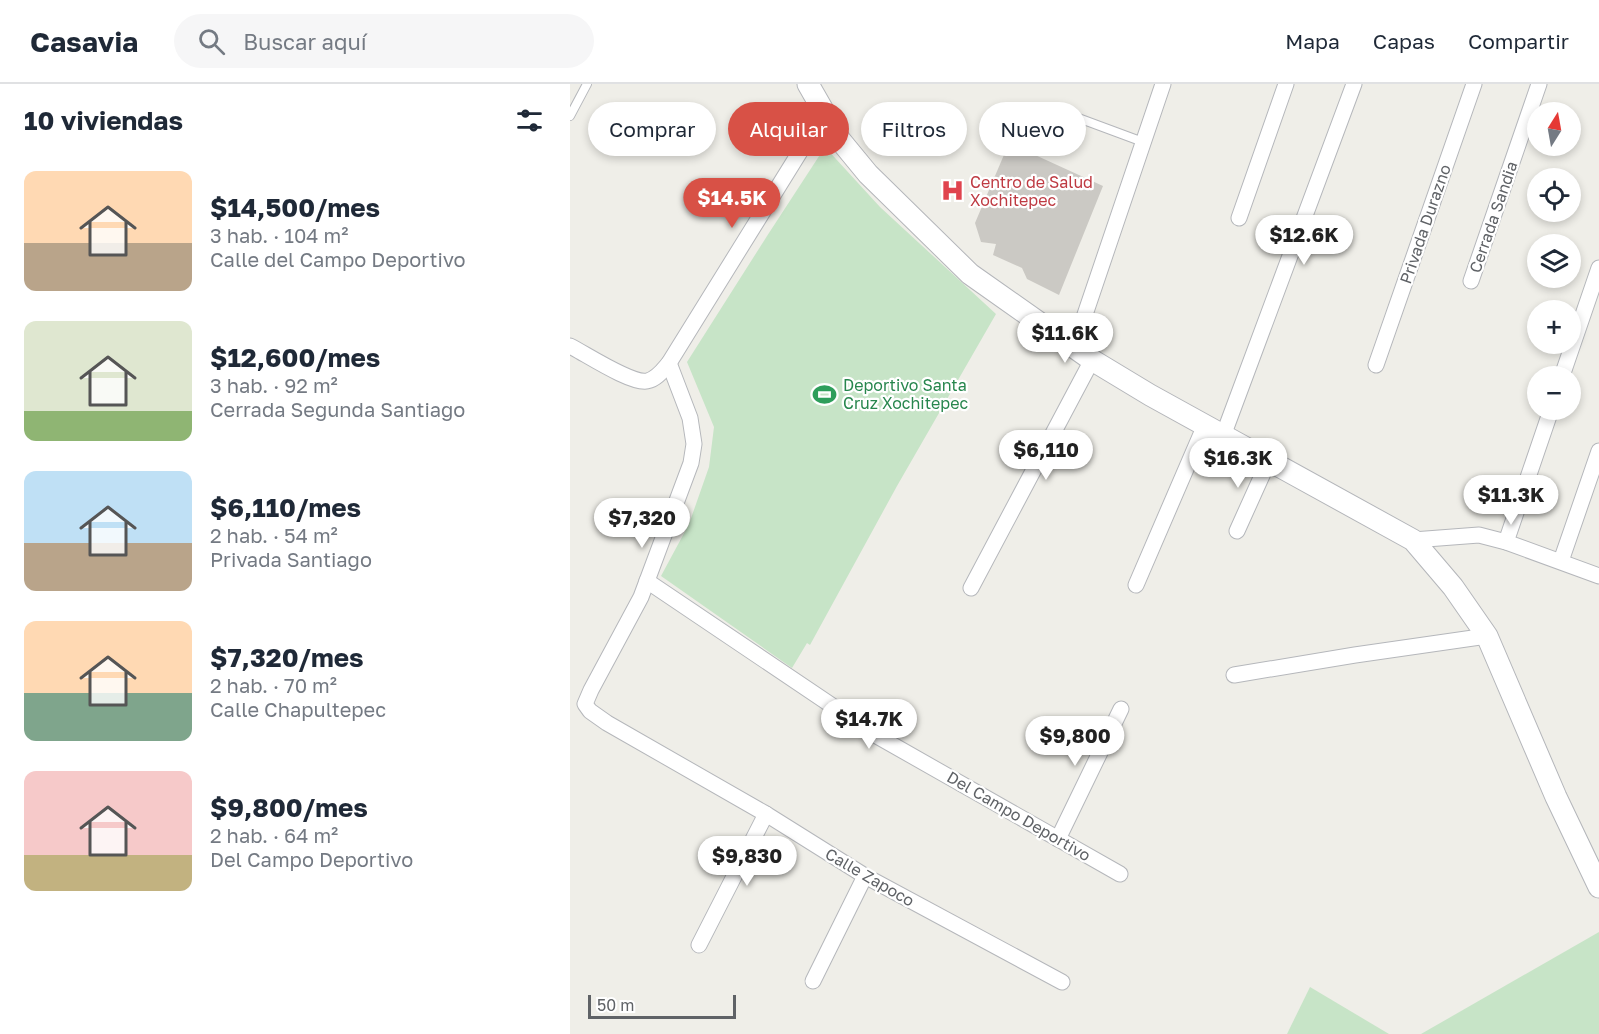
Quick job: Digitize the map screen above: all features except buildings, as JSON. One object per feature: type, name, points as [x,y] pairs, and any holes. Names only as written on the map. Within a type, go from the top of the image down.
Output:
[{"type":"street","points":[[808,84],[818,102]]},
{"type":"street","points":[[1074,347],[1163,84]]},
{"type":"street","points":[[1239,218],[1286,84]]},
{"type":"street","points":[[1223,436],[1354,84]]},
{"type":"street","name":"Privada Durazno","points":[[1376,365],[1474,84]]},
{"type":"street","name":"Cerrada Sandia","points":[[1471,281],[1539,84]]},
{"type":"street","points":[[849,151],[868,174],[970,274],[1092,360],[1223,436],[1413,540],[1453,587],[1487,636],[1556,797],[1599,887]]},
{"type":"street","points":[[570,346],[628,378],[645,381],[656,377],[669,363],[797,156]]},
{"type":"street","points":[[1565,366],[1599,268]]},
{"type":"street","points":[[971,588],[1092,360]]},
{"type":"street","points":[[647,581],[691,463],[694,444],[690,418],[669,363]]},
{"type":"street","points":[[1506,542],[1548,420]]},
{"type":"street","points":[[1136,585],[1205,425]]},
{"type":"street","points":[[1561,561],[1599,451]]},
{"type":"street","points":[[1238,531],[1269,460]]},
{"type":"street","points":[[1413,540],[1479,535],[1506,542],[1599,576]]},
{"type":"street","name":"Calle Zapoco","points":[[647,581],[591,690],[585,704],[590,711],[766,814],[865,876],[1062,982]]},
{"type":"street","name":"Del Campo Deportivo","points":[[647,581],[878,736],[1120,874]]},
{"type":"street","points":[[1234,675],[1487,636]]},
{"type":"street","points":[[1059,839],[1121,709]]},
{"type":"street","points":[[699,945],[766,814]]},
{"type":"street","points":[[813,981],[865,876]]},
{"type":"lane","points":[[570,116],[587,84]]},
{"type":"lane","points":[[1086,121],[1143,142]]},
{"type":"green space","name":"Deportivo Santa Cruz Xochitepec","points":[[819,156],[833,156],[880,207],[996,314],[897,486],[810,645],[807,643],[792,668],[661,576],[689,524],[709,467],[714,427],[687,362]]},
{"type":"green space","points":[[1599,932],[1599,1034],[1421,1034]]},
{"type":"green space","points":[[1310,987],[1389,1034],[1287,1034]]},
{"type":"place","name":"Centro de Salud Xochitepec","points":[[952,191]]},
{"type":"place","name":"Deportivo Santa Cruz Xochitepec","points":[[825,394]]}]
